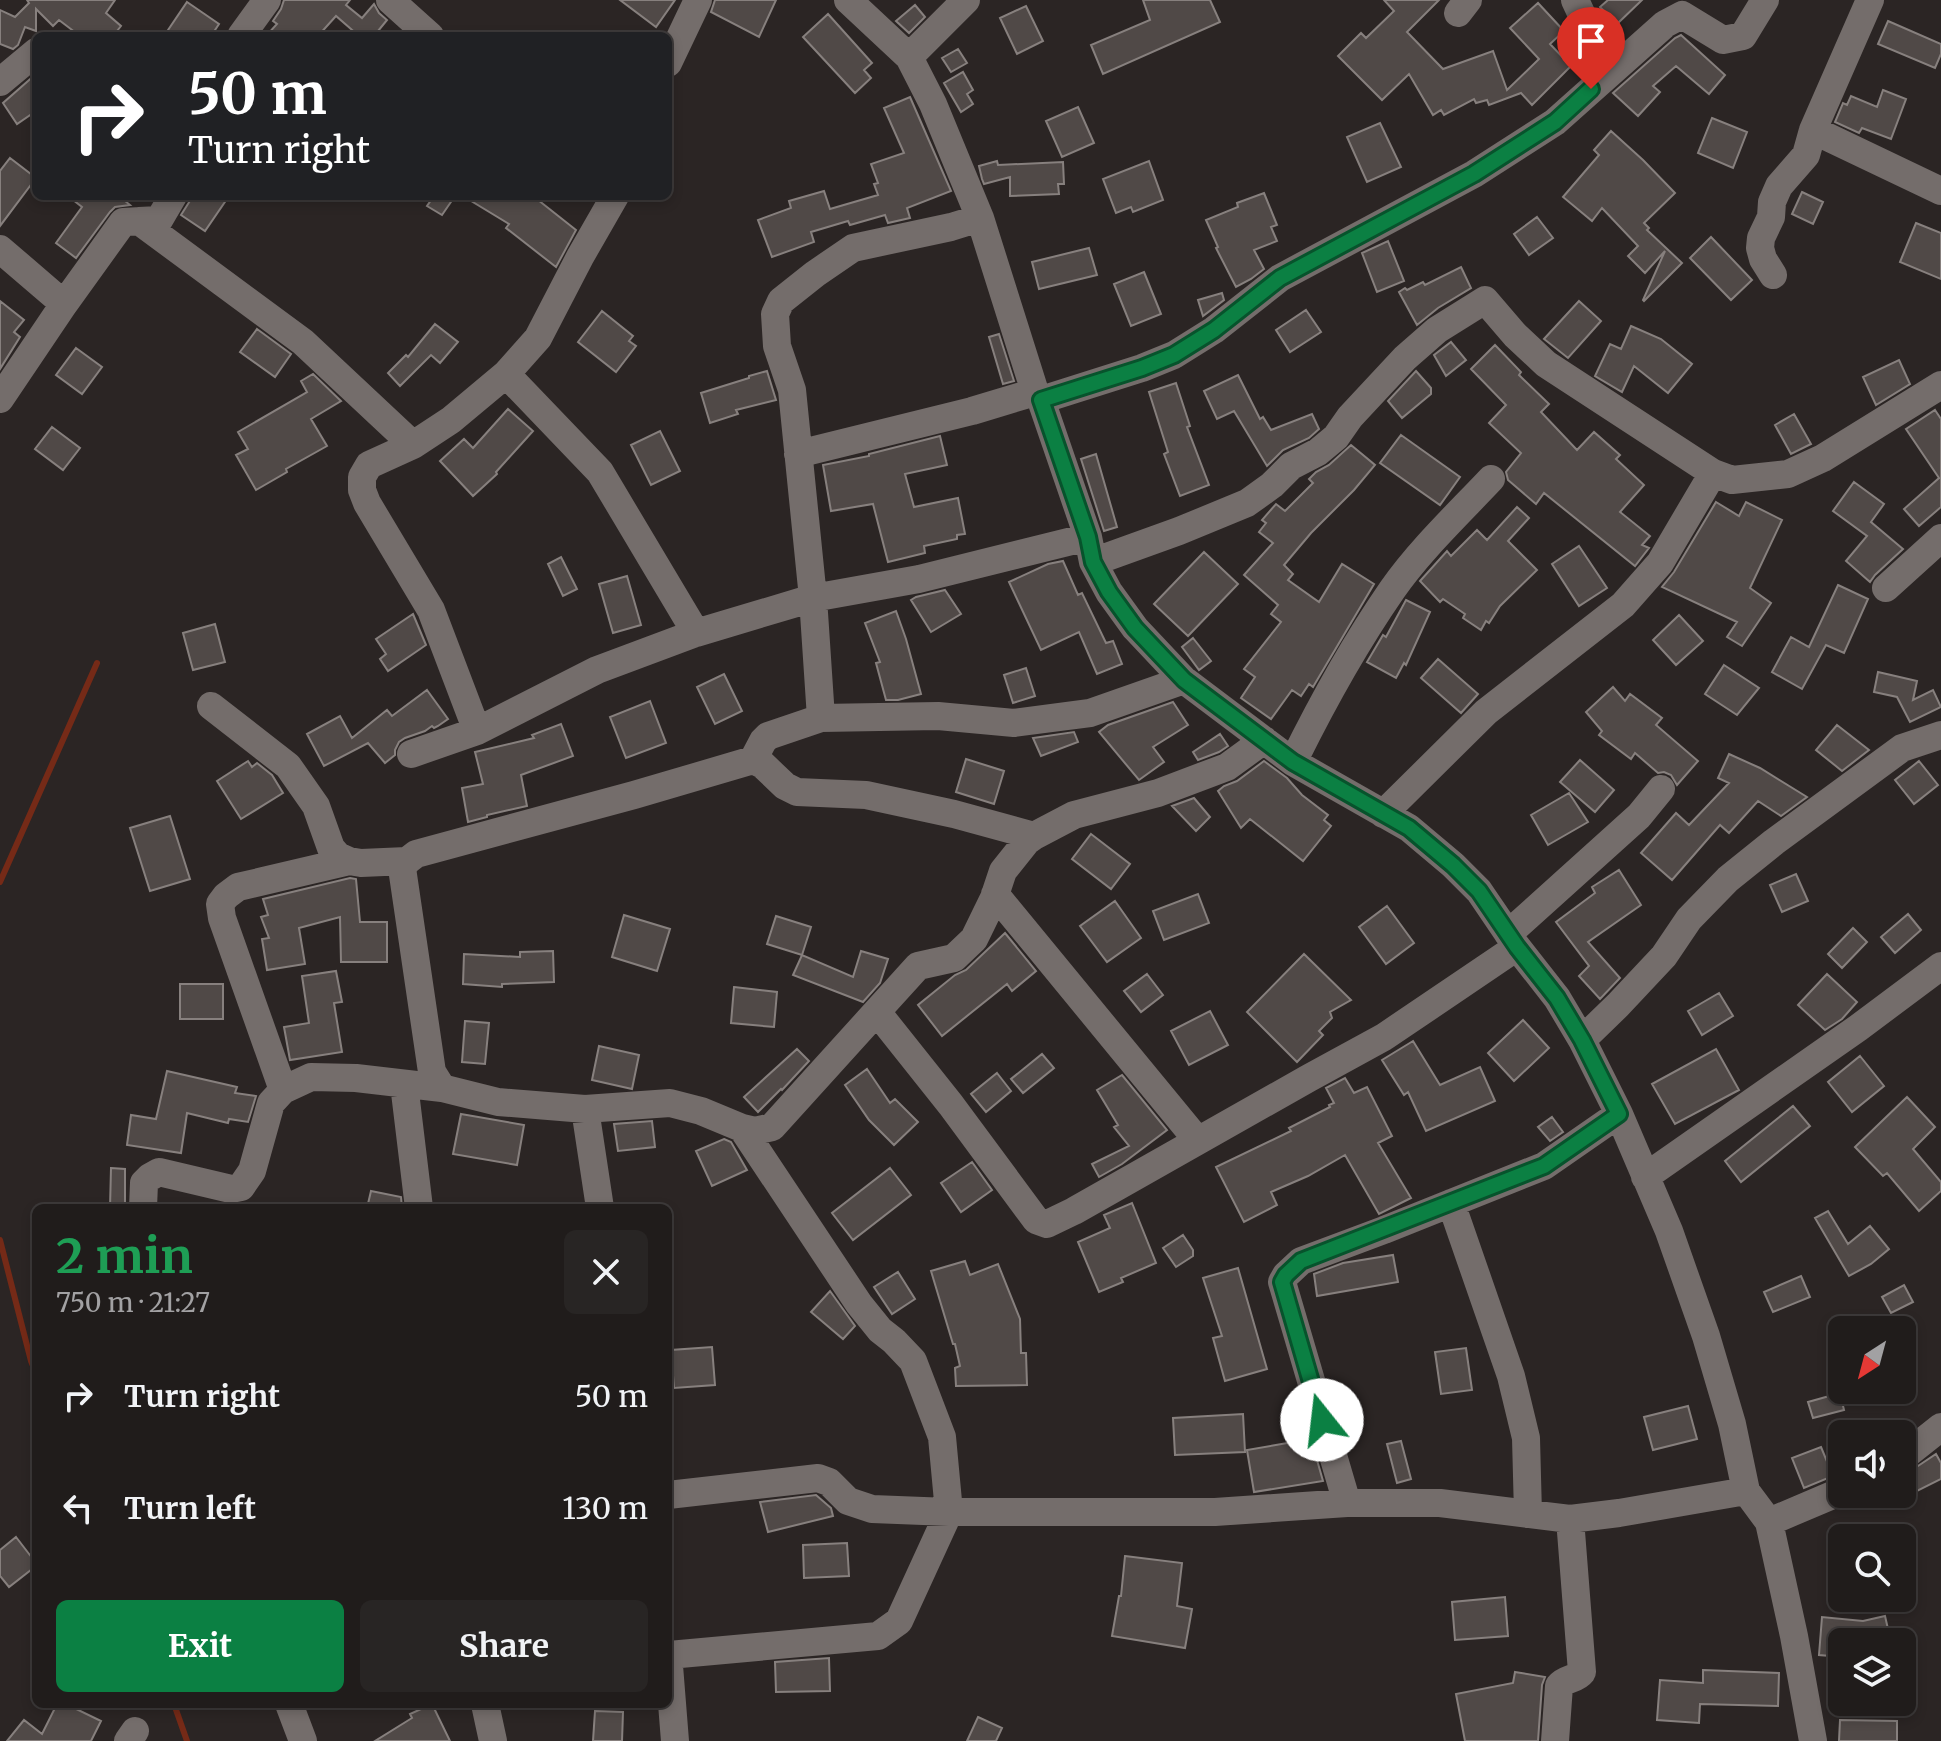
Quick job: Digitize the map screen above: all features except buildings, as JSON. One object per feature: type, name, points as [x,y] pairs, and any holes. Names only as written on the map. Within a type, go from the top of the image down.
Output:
[{"type":"street","points":[[244,32],[267,0]]},
{"type":"street","points":[[390,0],[426,32]]},
{"type":"street","points":[[672,55],[698,0]]},
{"type":"street","points":[[848,0],[909,57],[933,104],[980,218],[1090,550],[1109,592],[1135,628],[1184,680],[1293,762],[1409,828],[1453,865],[1479,891],[1512,941],[1557,998],[1582,1040],[1619,1114],[1669,1231],[1706,1336],[1732,1424],[1746,1491],[1769,1522],[1794,1636],[1808,1740]]},
{"type":"street","points":[[909,57],[966,0]]},
{"type":"street","points":[[1575,0],[1609,73]]},
{"type":"street","points":[[798,454],[1038,396],[1142,368],[1174,355],[1214,330],[1280,278],[1474,174],[1555,122],[1665,24],[1682,15],[1723,40],[1743,36],[1765,0]]},
{"type":"street","points":[[1773,275],[1760,248],[1761,238],[1771,217],[1772,202],[1779,186],[1806,155],[1813,130],[1870,0]]},
{"type":"street","points":[[0,82],[32,55]]},
{"type":"street","points":[[1813,130],[1941,191]]},
{"type":"street","points":[[477,731],[431,610],[367,503],[362,490],[362,477],[369,465],[413,445],[451,420],[506,374],[538,338],[612,200]]},
{"type":"street","points":[[166,208],[139,221],[303,342],[413,445]]},
{"type":"street","points":[[0,399],[123,222],[166,208]]},
{"type":"street","points":[[821,718],[813,598],[792,390],[777,346],[775,314],[781,301],[853,248],[980,218]]},
{"type":"street","points":[[0,249],[64,304]]},
{"type":"street","points":[[411,754],[477,731],[597,670],[696,633],[813,598],[1090,550],[1179,531],[1247,503],[1291,466],[1318,452],[1336,437],[1350,417],[1405,358],[1437,330],[1485,300],[1515,335],[1546,364],[1713,473],[1732,480],[1788,474],[1823,458],[1941,385]]},
{"type":"street","points":[[506,374],[600,472],[696,633]]},
{"type":"street","points":[[1383,814],[1486,712],[1623,605],[1660,563],[1713,473]]},
{"type":"street","points":[[1293,762],[1321,705],[1393,589],[1491,479]]},
{"type":"street","points":[[1886,588],[1941,538]]},
{"type":"street","points":[[442,1088],[432,1072],[402,868],[416,854],[753,760],[768,736],[821,718],[938,716],[1014,723],[1090,713],[1184,680]]},
{"type":"street","points":[[211,706],[288,766],[316,806],[331,848],[338,856],[361,863],[407,861]]},
{"type":"street","points":[[1582,1040],[1664,956],[1689,919],[1728,879],[1902,748],[1941,735]]},
{"type":"street","points":[[143,1204],[144,1183],[159,1172],[231,1189],[241,1187],[252,1171],[271,1103],[283,1090],[311,1077],[356,1078],[442,1088],[498,1102],[585,1109],[670,1103],[701,1111],[742,1128],[755,1131],[772,1127],[918,966],[954,958],[974,939],[1003,871],[1027,841],[1074,815],[1158,793],[1227,767],[1264,740]]},
{"type":"street","points":[[753,760],[797,792],[866,795],[954,814],[1034,836]]},
{"type":"street","points":[[877,1012],[1036,1220],[1047,1224],[1384,1037],[1512,941],[1639,816],[1661,789]]},
{"type":"street","points":[[283,1090],[222,918],[220,904],[238,887],[349,861]]},
{"type":"street","points":[[995,894],[1198,1141]]},
{"type":"street","points":[[1645,1177],[1941,966]]},
{"type":"street","points":[[404,1084],[419,1204]]},
{"type":"street","points":[[585,1109],[599,1204]]},
{"type":"street","points":[[1347,1503],[1282,1282],[1286,1275],[1301,1261],[1544,1166],[1619,1114]]},
{"type":"street","points":[[672,1654],[878,1636],[899,1621],[949,1512],[942,1437],[913,1361],[880,1330],[859,1304],[742,1128]]},
{"type":"street","points":[[1451,1203],[1519,1407],[1526,1438],[1528,1514]]},
{"type":"street","points":[[1916,1447],[1941,1427]]},
{"type":"street","points":[[672,1495],[818,1478],[829,1482],[848,1501],[872,1509],[1215,1512],[1347,1503],[1440,1503],[1570,1519],[1746,1491]]},
{"type":"street","points":[[1769,1522],[1828,1497]]},
{"type":"street","points":[[1555,1741],[1559,1686],[1582,1672],[1570,1519]]},
{"type":"street","points":[[672,1704],[675,1741]]},
{"type":"street","points":[[291,1708],[303,1741]]},
{"type":"street","points":[[486,1708],[493,1741]]},
{"type":"waterway","points":[[0,882],[97,663]]},
{"type":"waterway","points":[[0,1240],[32,1363]]},
{"type":"waterway","points":[[175,1708],[187,1741]]},
{"type":"route","points":[[1322,1420],[1282,1282],[1286,1275],[1301,1261],[1544,1166],[1619,1114],[1557,998],[1479,891],[1409,828],[1293,762],[1184,680],[1135,628],[1109,592],[1093,562],[1088,537],[1041,400],[1174,355],[1214,330],[1280,278],[1474,174],[1555,122],[1591,89]]}]
